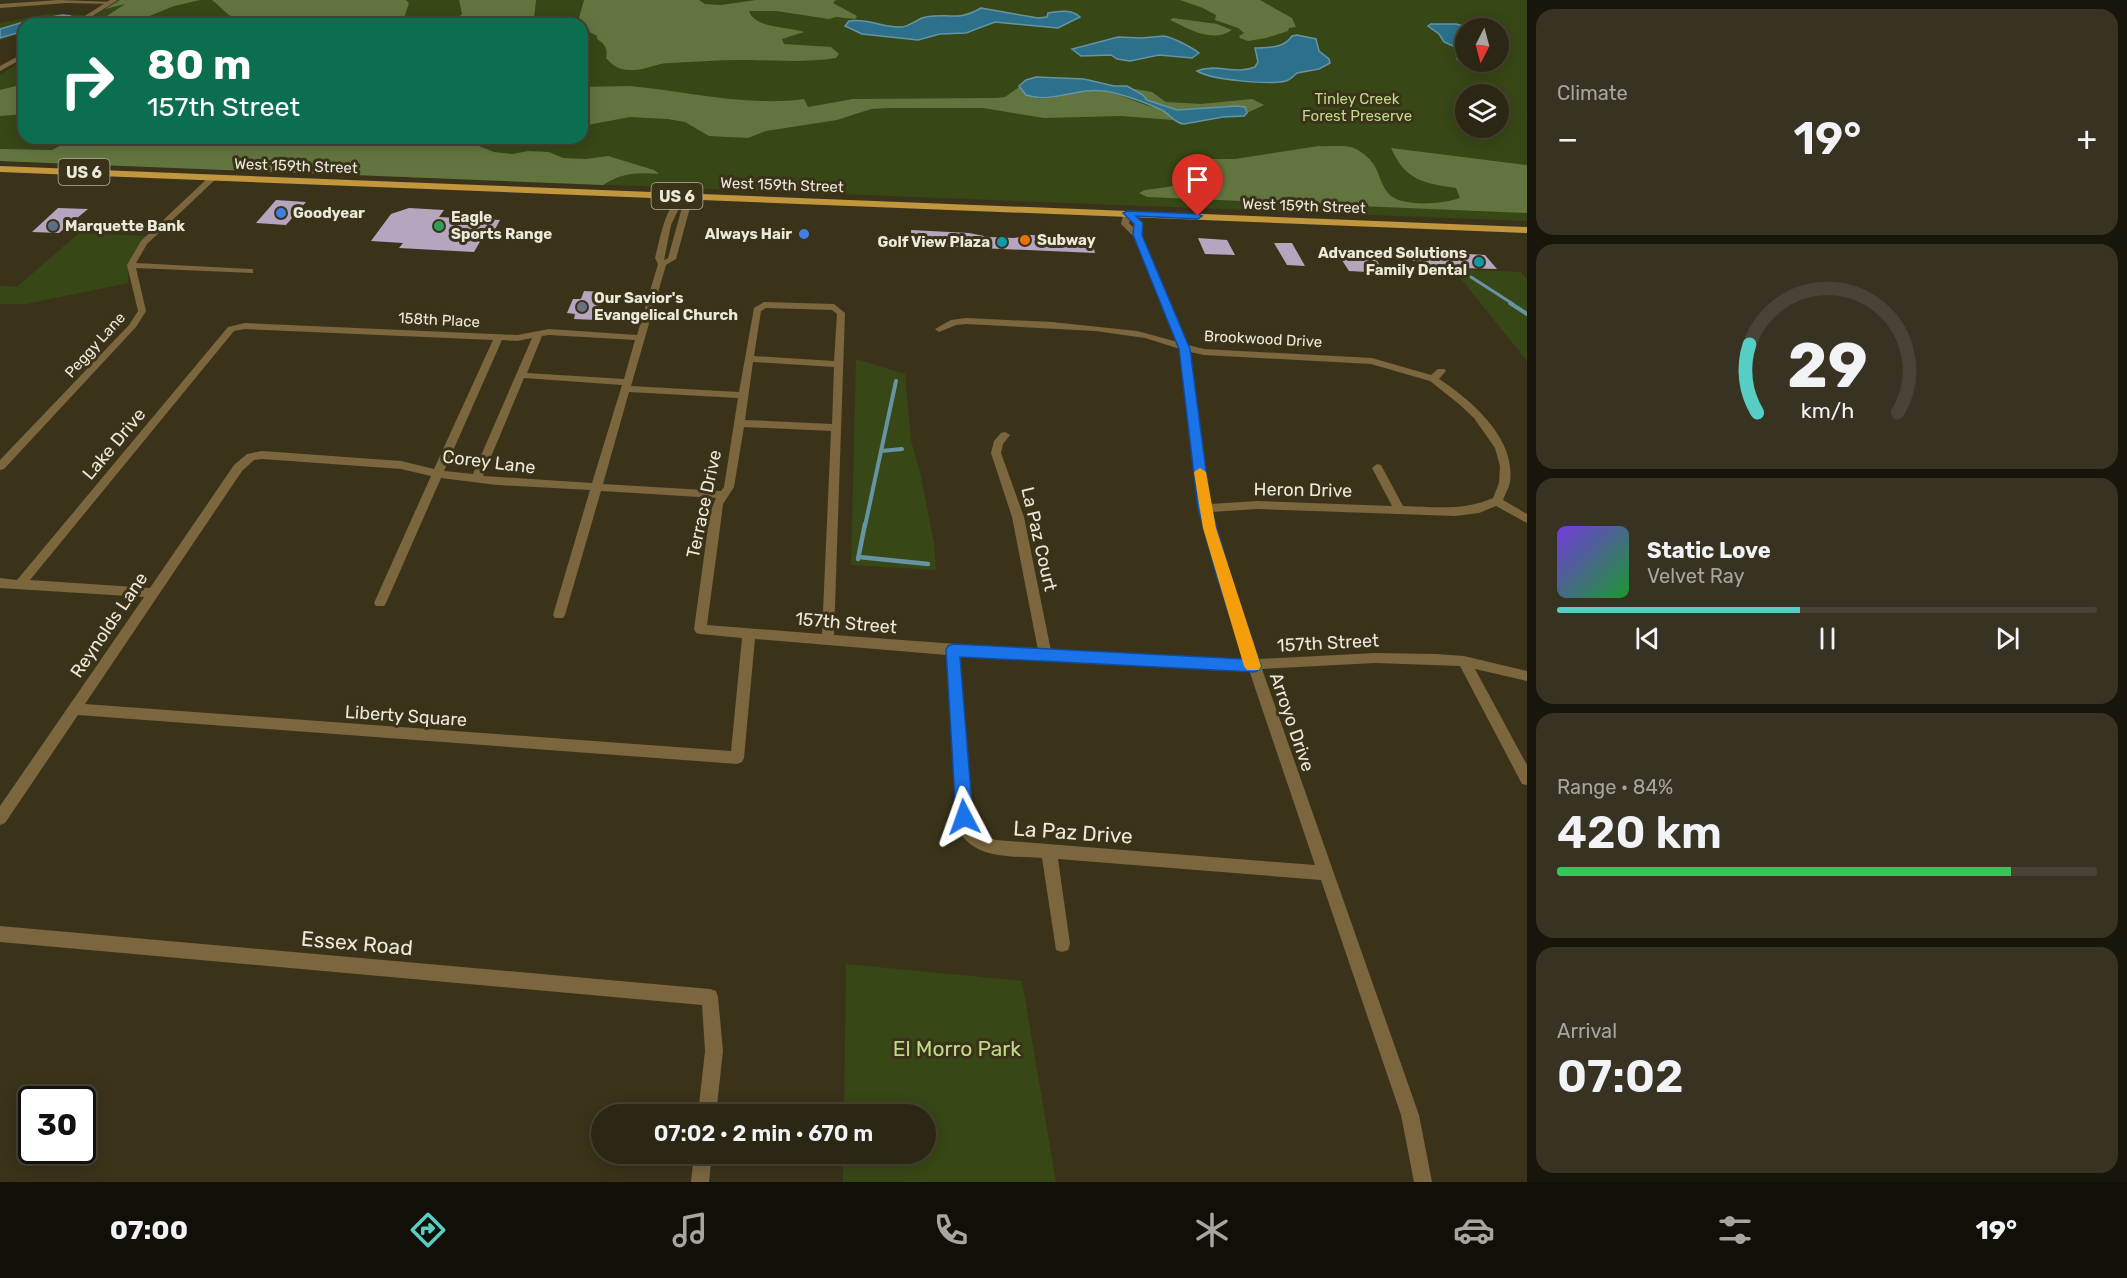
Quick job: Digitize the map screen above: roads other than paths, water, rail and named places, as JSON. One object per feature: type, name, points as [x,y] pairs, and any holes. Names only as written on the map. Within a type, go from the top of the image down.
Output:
[{"type":"main road","name":"West 159th Street","points":[[0,169],[1527,230]]},
{"type":"street","points":[[0,6],[67,1],[113,1]]},
{"type":"street","points":[[85,18],[113,1]]},
{"type":"street","points":[[0,69],[18,58]]},
{"type":"street","points":[[214,177],[144,243],[131,266],[250,271]]},
{"type":"street","points":[[559,615],[662,264],[659,258],[671,213],[674,204],[682,196],[687,204],[672,259],[662,264]]},
{"type":"street","name":"Arroyo Drive","points":[[1127,213],[1125,224],[1137,235],[1185,349],[1205,508],[1224,577],[1410,1115],[1424,1182]]},
{"type":"street","name":"Peggy Lane","points":[[0,466],[132,327],[142,311],[131,266]]},
{"type":"street","name":"Terrace Drive","points":[[699,629],[716,513],[718,504],[729,487],[758,308],[768,304],[830,307],[841,313],[828,639]]},
{"type":"street","name":"Brookwood Drive","points":[[939,329],[954,322],[966,321],[1088,327],[1139,334],[1185,349],[1204,352],[1372,362],[1437,375],[1498,427],[1511,447]]},
{"type":"street","name":"158th Place","points":[[236,327],[498,338],[517,338],[539,333],[641,338]]},
{"type":"street","name":"Lake Drive","points":[[20,584],[229,331],[236,327]]},
{"type":"street","points":[[476,479],[539,333]]},
{"type":"street","points":[[380,603],[498,338]]},
{"type":"street","points":[[750,359],[840,364]]},
{"type":"street","points":[[520,375],[744,395]]},
{"type":"street","points":[[738,423],[837,428]]},
{"type":"street","name":"La Paz Court","points":[[1005,435],[998,443],[996,453],[1018,516],[1045,654]]},
{"type":"street","name":"Corey Lane","points":[[251,458],[262,455],[401,465],[438,474],[476,479],[725,495]]},
{"type":"street","name":"Reynolds Lane","points":[[0,818],[238,468],[251,458]]},
{"type":"street","points":[[1516,459],[1516,475],[1510,491],[1497,501],[1527,519]]},
{"type":"street","points":[[1377,468],[1400,510]]},
{"type":"street","name":"Heron Drive","points":[[1205,508],[1257,505],[1455,512],[1479,509],[1497,501]]},
{"type":"street","points":[[0,583],[152,593]]},
{"type":"street","name":"157th Street","points":[[699,629],[953,650],[1254,666],[1386,658],[1464,661],[1527,676]]},
{"type":"street","name":"Liberty Square","points":[[74,709],[737,758],[749,633]]},
{"type":"street","name":"La Paz Drive","points":[[953,650],[967,831],[979,843],[987,846],[1326,873]]},
{"type":"street","points":[[1464,661],[1527,779]]},
{"type":"street","points":[[1049,851],[1062,944]]},
{"type":"street","name":"Essex Road","points":[[0,934],[710,997],[714,1051],[708,1104]]},
{"type":"street","points":[[700,1182],[702,1164]]},
{"type":"water","points":[[981,8],[1038,18],[1047,17],[1048,13],[1061,11],[1077,14],[1080,17],[1058,28],[995,22],[966,33],[940,34],[918,40],[862,34],[845,26],[849,21],[856,20],[904,27],[930,16],[964,15]]},
{"type":"water","points":[[63,15],[71,16],[66,18],[45,18]]},
{"type":"water","points":[[18,24],[18,33],[0,38],[0,29]]},
{"type":"water","points":[[1455,24],[1455,47],[1444,42],[1439,34],[1428,26]]},
{"type":"water","points":[[1297,35],[1316,39],[1319,51],[1329,59],[1330,63],[1319,69],[1297,73],[1288,80],[1278,82],[1227,79],[1197,71],[1211,68],[1240,70],[1255,67],[1258,62],[1255,48],[1280,45]]},
{"type":"water","points":[[1164,36],[1199,53],[1192,58],[1159,55],[1130,61],[1117,59],[1111,55],[1081,56],[1072,49],[1118,37]]},
{"type":"water","points":[[1036,77],[1084,79],[1114,86],[1127,86],[1143,95],[1147,100],[1177,110],[1237,106],[1245,107],[1247,113],[1244,116],[1184,124],[1148,104],[1104,91],[1084,91],[1046,98],[1026,95],[1019,86],[1026,80]]},
{"type":"waterway","points":[[1471,277],[1513,304]]},
{"type":"waterway","points":[[1510,303],[1527,314]]},
{"type":"waterway","points":[[881,451],[896,381]]},
{"type":"waterway","points":[[881,451],[902,449]]},
{"type":"waterway","points":[[865,526],[881,451]]},
{"type":"waterway","points":[[858,559],[865,524]]},
{"type":"waterway","points":[[859,557],[928,564]]},
{"type":"place","name":"Goodyear","points":[[281,213]]},
{"type":"place","name":"Marquette Bank","points":[[53,226]]},
{"type":"place","name":"Eagle Sports Range","points":[[439,226]]},
{"type":"place","name":"Always Hair","points":[[804,234]]},
{"type":"place","name":"Subway","points":[[1025,240]]},
{"type":"place","name":"Golf View Plaza","points":[[1002,242]]},
{"type":"place","name":"Advanced Solutions Family Dental","points":[[1479,262]]},
{"type":"place","name":"Our Savior's Evangelical Church","points":[[582,307]]},
{"type":"park label","name":"Tinley Creek Forest Preserve","points":[[1357,108]]},
{"type":"park label","name":"El Morro Park","points":[[957,1048]]}]
